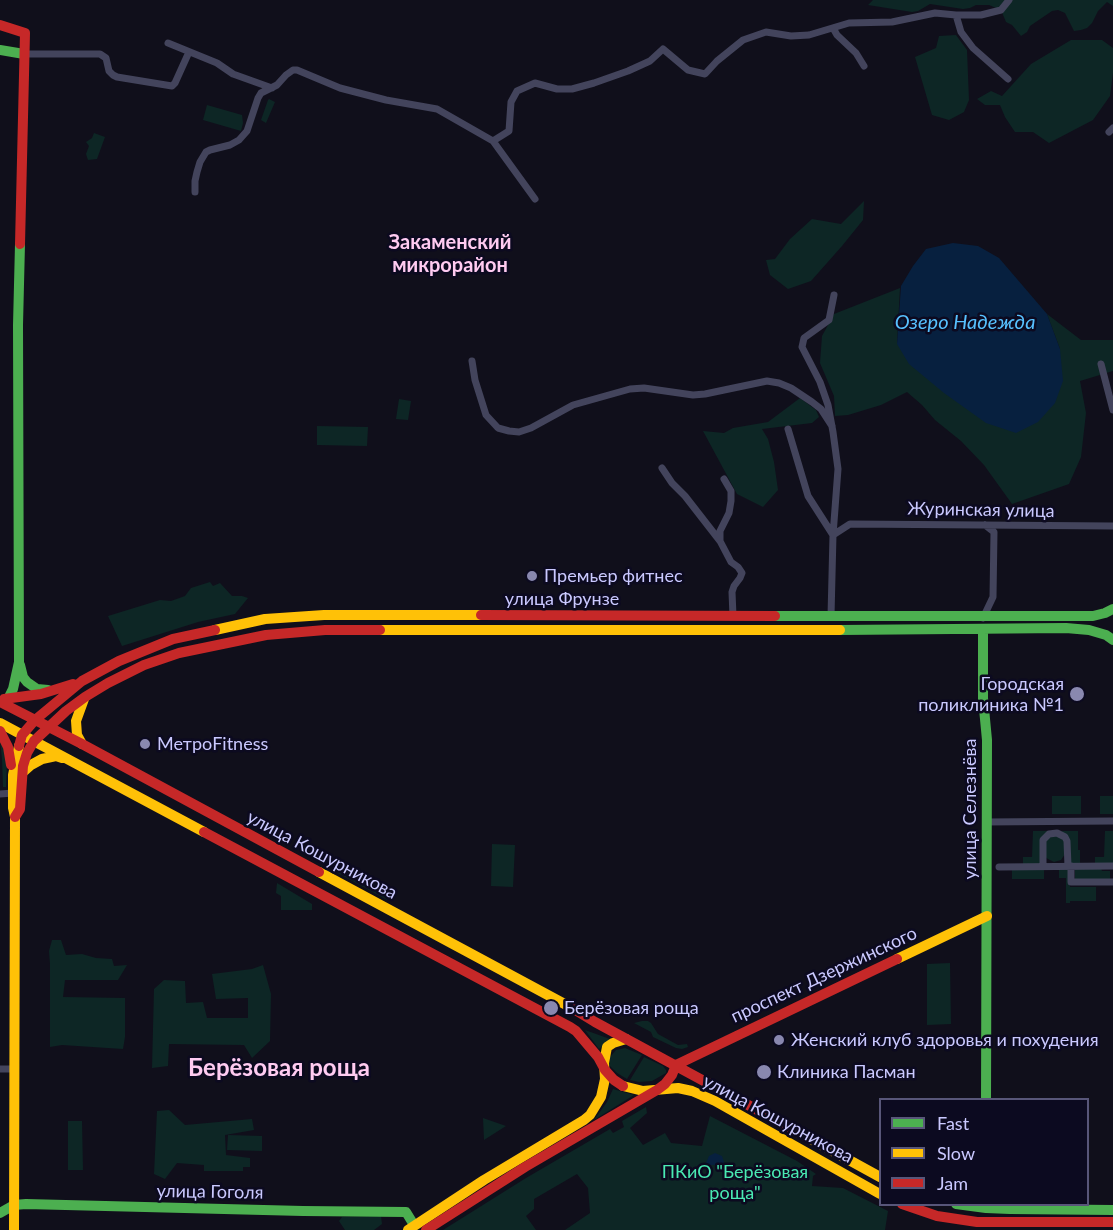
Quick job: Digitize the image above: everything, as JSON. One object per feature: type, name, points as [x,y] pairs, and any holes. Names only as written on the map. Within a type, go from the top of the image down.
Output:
[{"type":"main road","points":[[0,25],[25,33],[18,325],[19,662],[13,689],[3,700]]},
{"type":"main road","points":[[0,50],[24,54]]},
{"type":"main road","name":"улица Фрунзе","points":[[22,735],[35,720],[82,681],[119,661],[173,639],[265,619],[324,615],[1093,616],[1113,609]]},
{"type":"main road","points":[[497,615],[498,629]]},
{"type":"main road","points":[[561,615],[561,629]]},
{"type":"main road","name":"улица Фрунзе","points":[[34,741],[66,711],[85,697],[101,686],[135,670],[179,653],[266,634],[325,630],[1066,628],[1089,630],[1106,635],[1113,640]]},
{"type":"main road","name":"улица Селезнёва","points":[[983,630],[983,698],[987,740],[986,1098]]},
{"type":"main road","points":[[19,662],[27,682],[37,689],[55,689]]},
{"type":"main road","points":[[3,700],[41,694],[82,681]]},
{"type":"main road","points":[[82,744],[77,735],[76,721],[85,697]]},
{"type":"main road","name":"улица Кошурникова","points":[[3,700],[35,720],[576,1010],[879,1176]]},
{"type":"main road","name":"улица Кошурникова","points":[[0,723],[570,1027],[598,1058],[605,1071],[625,1087],[643,1091],[678,1088],[692,1091],[879,1193]]},
{"type":"main road","points":[[0,731],[18,774]]},
{"type":"main road","points":[[15,817],[21,804],[16,756],[22,735]]},
{"type":"main road","points":[[14,1230],[15,817],[13,793],[18,774],[34,741]]},
{"type":"main road","points":[[18,774],[42,759],[56,756],[68,759]]},
{"type":"main road","name":"проспект Дзержинского","points":[[676,1065],[987,916]]},
{"type":"main road","points":[[411,1228],[484,1180],[584,1120],[601,1097],[607,1047],[626,1039]]},
{"type":"main road","points":[[426,1230],[525,1167],[657,1090],[672,1075],[676,1065]]},
{"type":"main road","points":[[0,1213],[14,1205]]},
{"type":"main road","name":"улица Гоголя","points":[[14,1205],[406,1212],[411,1228]]},
{"type":"main road","points":[[908,1206],[937,1216],[985,1226],[1113,1222]]},
{"type":"main road","points":[[985,1226],[986,1206],[1113,1210]]},
{"type":"street","points":[[493,141],[509,131],[511,102],[517,92],[535,83],[556,89],[572,89],[628,71],[650,61],[663,50],[688,69],[705,74],[743,40],[766,32],[791,36],[809,35],[849,23],[892,22],[935,13],[981,15],[1000,10],[1010,0]]},
{"type":"street","points":[[956,15],[961,32],[973,48],[1008,79]]},
{"type":"street","points":[[833,27],[837,35],[856,53],[864,66]]},
{"type":"street","points":[[168,43],[217,63],[233,74],[272,88]]},
{"type":"street","points":[[24,54],[100,54],[106,58],[109,71],[113,75],[172,86],[189,52]]},
{"type":"street","points":[[195,192],[197,172],[206,152],[235,143],[244,136],[261,93],[277,85],[290,72],[297,70],[340,88],[386,100],[437,109],[493,141],[536,199]]},
{"type":"street","points":[[831,616],[833,535],[838,469],[828,405],[820,382],[802,348],[804,338],[829,320],[834,295]]},
{"type":"street","points":[[472,361],[475,380],[486,415],[498,428],[508,431],[519,432],[531,428],[573,405],[630,389],[654,389],[693,395],[767,381],[790,388],[812,402],[821,409],[832,426]]},
{"type":"street","points":[[1101,364],[1113,410]]},
{"type":"street","points":[[788,429],[808,496],[833,535]]},
{"type":"street","points":[[662,468],[720,541],[731,562],[742,573],[732,592],[733,616]]},
{"type":"street","points":[[720,541],[720,531],[729,513],[731,501],[731,490],[724,479]]},
{"type":"street","name":"Журинская улица","points":[[833,535],[850,524],[1113,526]]},
{"type":"street","name":"улица Селезнёва","points":[[983,630],[983,616],[993,597],[994,532],[985,525]]},
{"type":"street","points":[[0,794],[13,793]]},
{"type":"street","points":[[986,822],[1113,821]]},
{"type":"street","points":[[1043,866],[1043,840],[1049,834],[1057,833],[1065,837],[1067,841],[1071,882],[1113,882]]},
{"type":"street","points":[[999,867],[1113,866]]},
{"type":"street","points":[[0,1069],[14,1069]]},
{"type":"green space","points":[[873,0],[1113,0],[1113,6],[1107,2],[1087,28],[1074,31],[1065,13],[1058,10],[1052,11],[1030,26],[1021,36],[1012,25],[1006,22],[1001,10],[989,5],[976,5],[963,9],[930,4],[912,12],[868,5]]},
{"type":"green space","points":[[956,35],[967,50],[969,100],[964,112],[949,120],[932,115],[915,57],[936,48],[939,36]]},
{"type":"green space","points":[[1071,40],[1102,40],[1113,48],[1110,96],[1093,120],[1049,143],[1033,132],[1015,132],[1000,105],[985,105],[977,99],[991,91],[1002,96],[1031,64]]},
{"type":"green space","points":[[269,99],[275,102],[266,123],[261,120]]},
{"type":"green space","points":[[207,105],[242,115],[241,131],[203,120]]},
{"type":"green space","points":[[94,133],[105,137],[97,159],[88,160],[86,154],[89,146],[86,142],[92,138]]},
{"type":"green space","points":[[864,201],[863,220],[811,281],[788,289],[770,275],[766,260],[775,259],[790,239],[812,219],[841,224]]},
{"type":"green space","points":[[900,288],[897,344],[1060,349],[1047,314],[1081,340],[1113,340],[1113,371],[1080,381],[1086,413],[1081,457],[1069,484],[1012,504],[984,465],[907,392],[881,405],[848,415],[835,416],[834,396],[820,363],[822,336],[834,314]]},
{"type":"green space","points":[[800,398],[816,410],[819,417],[812,423],[762,429],[768,439],[778,490],[763,507],[737,494],[703,431],[724,433],[733,428],[768,422]]},
{"type":"green space","points":[[399,399],[411,401],[408,420],[396,419]]},
{"type":"green space","points":[[317,426],[368,427],[367,446],[317,445]]},
{"type":"green space","points":[[210,582],[213,586],[220,583],[232,596],[248,598],[235,614],[198,622],[122,646],[108,616],[160,600],[171,601],[185,596],[191,588]]},
{"type":"green space","points":[[0,740],[5,750],[7,764],[6,787],[3,787]]},
{"type":"green space","points":[[1052,796],[1081,796],[1081,814],[1052,814]]},
{"type":"green space","points":[[1100,796],[1113,796],[1113,814],[1100,814]]},
{"type":"green space","points":[[1033,831],[1048,831],[1041,865],[1023,865],[1023,857],[1032,857]]},
{"type":"green space","points":[[1062,831],[1078,831],[1080,864],[1070,865]]},
{"type":"green space","points":[[1105,831],[1113,831],[1113,865],[1095,864],[1095,857],[1104,857]]},
{"type":"green space","points":[[1057,834],[1065,841],[1065,854],[1061,860],[1054,862],[1045,857],[1046,838]]},
{"type":"green space","points":[[492,844],[515,845],[513,887],[491,886]]},
{"type":"green space","points":[[334,859],[392,891],[387,900],[334,871]]},
{"type":"green space","points":[[1059,868],[1069,868],[1070,887],[1096,887],[1096,901],[1066,903],[1066,878],[1059,878]]},
{"type":"green space","points":[[1075,868],[1101,868],[1102,871],[1110,871],[1110,879],[1075,880]]},
{"type":"green space","points":[[1012,869],[1044,869],[1044,879],[1012,879]]},
{"type":"green space","points":[[277,883],[312,904],[312,910],[281,910],[281,896],[276,893]]},
{"type":"green space","points":[[52,940],[61,940],[66,955],[82,954],[112,959],[114,966],[127,965],[118,980],[65,980],[63,997],[125,998],[123,1049],[62,1045],[50,1047],[49,951]]},
{"type":"green space","points":[[950,963],[951,1024],[927,1025],[927,964]]},
{"type":"green space","points":[[263,965],[271,994],[270,1041],[252,1058],[244,1045],[169,1044],[168,1066],[152,1068],[154,989],[164,980],[185,981],[186,1003],[203,1002],[207,1018],[248,1018],[248,998],[216,999],[212,974],[252,969]]},
{"type":"green space","points":[[642,1021],[651,1023],[658,1034],[678,1045],[687,1044],[688,1047],[676,1048],[653,1037],[651,1032],[634,1023]]},
{"type":"green space","points":[[585,1030],[610,1039],[599,1049]]},
{"type":"green space","points":[[625,1048],[642,1055],[627,1079],[609,1065],[610,1057],[616,1050]]},
{"type":"green space","points":[[644,1057],[663,1066],[666,1073],[652,1081],[630,1080]]},
{"type":"green space","points":[[613,1089],[634,1095],[594,1120],[607,1102]]},
{"type":"green space","name":"ПКиО \"Берёзовая роща\"","points":[[646,1107],[647,1113],[630,1128],[643,1145],[665,1133],[671,1143],[702,1146],[710,1116],[797,1161],[816,1174],[813,1176],[812,1186],[843,1188],[888,1211],[885,1230],[565,1230],[590,1213],[588,1188],[577,1174],[534,1199],[534,1209],[526,1216],[536,1230],[443,1230],[610,1129],[613,1133],[624,1127],[622,1121]]},
{"type":"green space","points":[[169,1110],[185,1125],[252,1119],[254,1130],[225,1135],[226,1155],[250,1158],[250,1167],[243,1167],[243,1171],[204,1171],[204,1165],[177,1163],[165,1179],[154,1174],[157,1111]]},
{"type":"green space","points":[[483,1118],[506,1126],[484,1140]]},
{"type":"green space","points":[[68,1121],[82,1121],[83,1170],[68,1170]]},
{"type":"green space","points":[[228,1135],[262,1136],[262,1151],[227,1150]]},
{"type":"green space","points":[[381,1216],[382,1224],[374,1230],[345,1230],[339,1221],[342,1217]]},
{"type":"water","name":"Озеро Надежда","points":[[953,243],[978,246],[999,258],[1047,314],[1060,349],[1063,381],[1055,403],[1038,422],[1016,433],[986,423],[944,393],[909,364],[897,344],[901,286],[926,249]]},
{"type":"water","points":[[715,1153],[722,1156],[725,1165],[705,1165],[709,1156]]},
{"type":"traffic: fast","points":[[0,50],[24,54]]},
{"type":"traffic: fast","points":[[8,699],[13,689],[19,662],[18,325],[20,244]]},
{"type":"traffic: fast","points":[[775,616],[1093,616],[1113,609]]},
{"type":"traffic: fast","points":[[840,630],[1066,628],[1089,630],[1106,635],[1113,640]]},
{"type":"traffic: fast","points":[[983,630],[983,698],[987,740],[986,1098]]},
{"type":"traffic: fast","points":[[20,665],[27,682],[37,689],[48,690]]},
{"type":"traffic: fast","points":[[0,1213],[14,1205],[26,1204],[406,1212],[414,1225]]},
{"type":"traffic: fast","points":[[971,1206],[1010,1209],[1113,1210]]},
{"type":"traffic: slow","points":[[215,630],[265,619],[324,615],[481,615]]},
{"type":"traffic: slow","points":[[380,630],[840,630]]},
{"type":"traffic: slow","points":[[82,744],[77,735],[76,721],[84,699]]},
{"type":"traffic: slow","points":[[0,723],[204,832]]},
{"type":"traffic: slow","points":[[14,1230],[15,817],[13,775],[19,746]]},
{"type":"traffic: slow","points":[[22,773],[42,759],[56,756],[62,758]]},
{"type":"traffic: slow","points":[[319,872],[572,1008]]},
{"type":"traffic: slow","points":[[897,959],[987,916]]},
{"type":"traffic: slow","points":[[408,1230],[590,1115],[601,1097],[605,1079],[604,1063],[607,1047],[626,1039]]},
{"type":"traffic: slow","points":[[623,1086],[643,1091],[678,1088],[692,1091],[715,1101],[879,1193]]},
{"type":"traffic: slow","points":[[809,1138],[879,1176]]},
{"type":"traffic: jam","points":[[0,25],[25,33],[20,244]]},
{"type":"traffic: jam","points":[[481,615],[775,616]]},
{"type":"traffic: jam","points":[[19,746],[22,735],[35,720],[82,681],[119,661],[173,639],[215,630]]},
{"type":"traffic: jam","points":[[15,817],[20,809],[23,766],[34,741],[66,711],[108,683],[144,665],[179,653],[266,635],[325,630],[380,630]]},
{"type":"traffic: jam","points":[[4,699],[41,694],[73,684]]},
{"type":"traffic: jam","points":[[0,702],[319,872]]},
{"type":"traffic: jam","points":[[0,731],[8,747],[11,765]]},
{"type":"traffic: jam","points":[[204,832],[570,1027],[598,1057],[605,1070],[623,1086]]},
{"type":"traffic: jam","points":[[676,1065],[897,959]]},
{"type":"traffic: jam","points":[[572,1008],[809,1138]]},
{"type":"traffic: jam","points":[[426,1230],[525,1167],[657,1090],[672,1075],[676,1065]]},
{"type":"traffic: jam","points":[[908,1206],[937,1216],[977,1222],[1113,1222]]},
{"type":"place","name":"Премьер фитнес","points":[[532,576]]},
{"type":"place","name":"Городская поликлиника №1","points":[[1077,694]]},
{"type":"place","name":"МетроFitness","points":[[145,744]]},
{"type":"place","name":"Берёзовая роща","points":[[551,1008]]},
{"type":"place","name":"Женский клуб здоровья и похудения","points":[[779,1040]]},
{"type":"place","name":"Клиника Пасман","points":[[764,1072]]},
{"type":"district","name":"Закаменский микрорайон","points":[[450,254]]},
{"type":"district","name":"Берёзовая роща","points":[[279,1068]]}]
